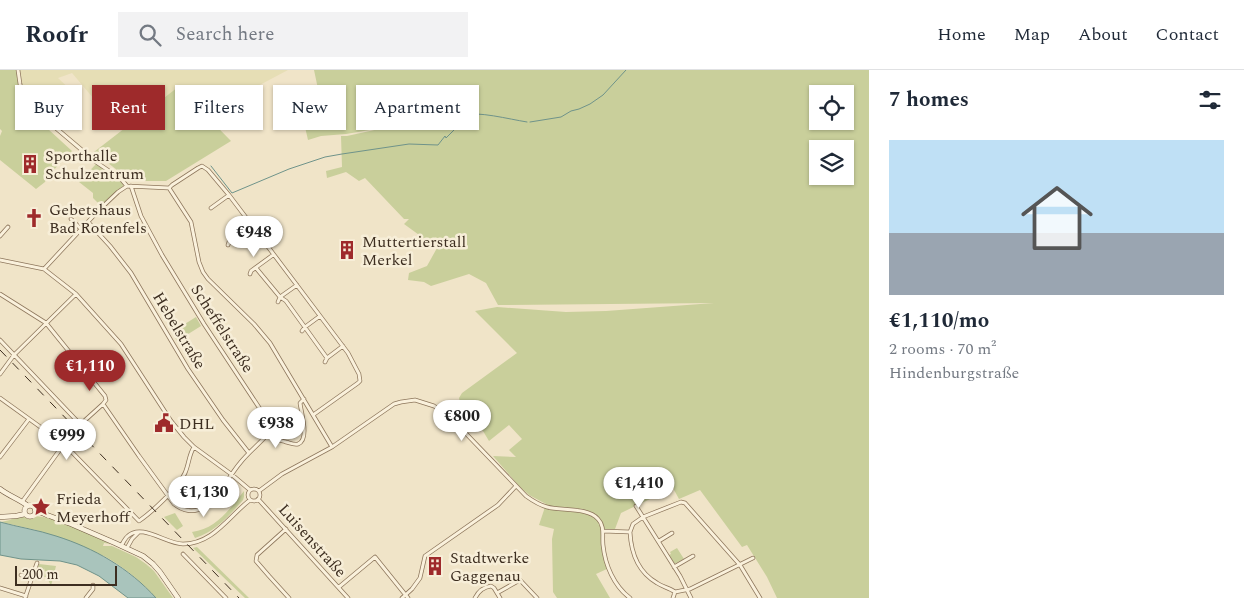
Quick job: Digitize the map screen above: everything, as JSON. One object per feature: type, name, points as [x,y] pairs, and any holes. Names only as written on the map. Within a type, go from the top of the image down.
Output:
[{"type":"street","points":[[18,70],[23,97],[31,107],[96,162],[129,186]]},
{"type":"street","points":[[169,188],[172,184],[202,166],[208,170],[343,346],[359,374],[360,381],[313,414]]},
{"type":"street","points":[[44,269],[118,192],[129,186],[169,188]]},
{"type":"street","name":"Scheffelstraße","points":[[129,186],[141,216],[162,255],[204,324],[264,414],[268,423],[269,430],[267,435]]},
{"type":"street","points":[[169,188],[191,222],[199,262],[203,272],[270,343],[332,447]]},
{"type":"street","points":[[211,208],[229,195]]},
{"type":"street","points":[[71,219],[81,229]]},
{"type":"street","name":"Hebelstraße","points":[[88,222],[131,273],[192,376],[249,453]]},
{"type":"street","points":[[228,245],[229,242],[251,225]]},
{"type":"street","points":[[0,236],[8,227]]},
{"type":"street","points":[[250,274],[273,255]]},
{"type":"street","points":[[0,260],[44,269],[76,294],[121,344],[177,430],[194,447],[250,490],[255,489],[259,492]]},
{"type":"street","points":[[256,268],[280,297],[286,301],[327,358]]},
{"type":"street","points":[[278,302],[280,297],[296,285]]},
{"type":"street","points":[[0,294],[46,323],[105,396],[106,400],[80,424],[0,340]]},
{"type":"street","points":[[0,374],[14,354],[76,294]]},
{"type":"street","points":[[302,331],[320,316]]},
{"type":"street","points":[[325,362],[327,358],[343,346]]},
{"type":"street","points":[[0,398],[64,444],[137,520],[141,520],[177,486],[194,447]]},
{"type":"street","points":[[103,404],[174,504],[189,511],[200,510],[206,507],[231,474],[267,435],[276,440],[296,445],[300,443],[303,440],[304,432],[300,402],[304,399]]},
{"type":"street","points":[[121,546],[130,534],[146,532],[176,544],[189,544],[198,541],[217,531],[250,500],[258,499],[259,492],[282,474],[332,447],[394,404],[419,400],[434,406],[451,418],[516,486],[534,502],[548,507],[593,514],[598,519],[603,531],[603,544],[610,571],[616,584],[630,598]]},
{"type":"street","points":[[0,457],[28,419]]},
{"type":"street","points":[[22,502],[64,444]]},
{"type":"street","points":[[402,598],[407,597],[420,578],[424,560],[429,553],[498,505],[516,486]]},
{"type":"street","points":[[0,489],[26,510]]},
{"type":"street","points":[[250,490],[248,495],[250,500]]},
{"type":"street","points":[[14,499],[22,502],[28,517],[31,517],[35,512]]},
{"type":"street","name":"Luisenstraße","points":[[258,499],[348,598]]},
{"type":"street","points":[[753,558],[740,565],[688,590],[675,592],[656,583],[642,570],[631,546],[630,532],[633,524],[643,517],[681,502],[685,503],[740,565],[760,598]]},
{"type":"street","points":[[0,517],[16,516],[32,506],[35,512],[71,524],[127,548],[151,562],[178,598]]},
{"type":"street","points":[[636,506],[659,541],[691,598]]},
{"type":"street","points":[[286,529],[257,555],[256,561],[289,598]]},
{"type":"street","points":[[603,531],[630,532]]},
{"type":"street","points":[[127,548],[138,533]]},
{"type":"street","points":[[659,541],[672,533]]},
{"type":"street","points":[[183,554],[226,598]]},
{"type":"street","points":[[674,567],[693,556]]},
{"type":"street","points":[[339,587],[375,557],[407,597]]},
{"type":"street","points":[[0,588],[26,597],[38,563]]},
{"type":"street","points":[[21,575],[32,579]]},
{"type":"street","points":[[497,593],[520,580],[537,598]]},
{"type":"street","points":[[86,598],[93,589],[93,585]]},
{"type":"street","points":[[475,598],[479,592],[491,586],[500,598]]},
{"type":"street","points":[[673,598],[675,592]]},
{"type":"shaded area","points":[[20,70],[288,70],[260,85],[175,85],[175,89],[165,97],[165,85],[92,85],[92,97],[72,73],[58,78],[65,85],[22,85]]},
{"type":"green space","points":[[0,70],[17,70],[19,85],[15,85],[15,130],[49,130],[72,151],[47,177],[45,182],[36,189],[0,160],[0,136],[2,131],[0,129]]},
{"type":"green space","points":[[314,70],[869,70],[869,598],[777,598],[767,577],[747,545],[742,547],[700,490],[679,499],[673,488],[621,513],[615,529],[604,529],[604,544],[609,568],[596,574],[610,598],[557,598],[553,592],[552,539],[554,529],[539,525],[546,504],[529,495],[519,486],[493,456],[516,457],[509,450],[522,439],[509,425],[489,441],[483,431],[461,407],[459,398],[462,393],[517,353],[475,311],[497,307],[566,312],[606,311],[714,303],[498,305],[486,283],[469,274],[431,286],[424,282],[408,280],[409,273],[427,266],[437,248],[404,224],[409,219],[404,219],[365,178],[359,181],[346,172],[327,178],[326,171],[342,167],[341,136],[374,130],[479,130],[479,85],[356,85],[356,130],[370,130],[321,136],[308,140],[306,130],[346,130],[346,85],[317,85]]},
{"type":"green space","points":[[175,89],[175,130],[220,130],[231,141],[166,181],[131,181],[94,152],[122,130],[165,130],[165,97]]},
{"type":"green space","points":[[96,164],[124,183],[101,206],[93,198],[93,193],[79,182]]},
{"type":"green space","points":[[196,317],[201,326],[177,341],[172,332]]},
{"type":"green space","points":[[244,491],[243,500],[227,517],[209,532],[195,538],[192,532],[208,527],[222,517]]},
{"type":"green space","points":[[175,513],[183,526],[177,530],[164,517]]},
{"type":"green space","points":[[36,516],[55,519],[111,544],[104,543],[103,546],[112,546],[136,557],[154,571],[173,598],[156,598],[132,575],[104,556],[36,530],[1,522],[24,517],[29,519]]},
{"type":"green space","points":[[197,547],[249,598],[245,598],[193,548]]},
{"type":"green space","points":[[677,548],[684,559],[674,563],[669,555],[671,554],[670,552]]},
{"type":"green space","points":[[39,564],[56,566],[51,586],[45,573],[45,568],[44,572],[46,577],[35,576]]},
{"type":"water","points":[[0,522],[56,536],[97,553],[123,568],[156,598],[128,598],[99,576],[77,565],[60,561],[21,559],[0,555]]},
{"type":"waterway","points":[[530,122],[561,117],[590,104],[603,95],[626,70]]},
{"type":"waterway","points":[[211,166],[232,193],[289,169],[325,157],[409,144],[438,145],[445,136],[446,138],[455,129],[461,115],[485,115],[527,122]]},
{"type":"railway","points":[[0,350],[239,598]]},
{"type":"place","name":"Sporthalle Schulzentrum","points":[[30,164]]},
{"type":"place","name":"Gebetshaus Bad Rotenfels","points":[[34,218]]},
{"type":"place","name":"Muttertierstall Merkel","points":[[347,250]]},
{"type":"place","name":"DHL","points":[[164,423]]},
{"type":"place","name":"Frieda Meyerhoff","points":[[41,507]]},
{"type":"place","name":"Stadtwerke Gaggenau","points":[[435,566]]}]
